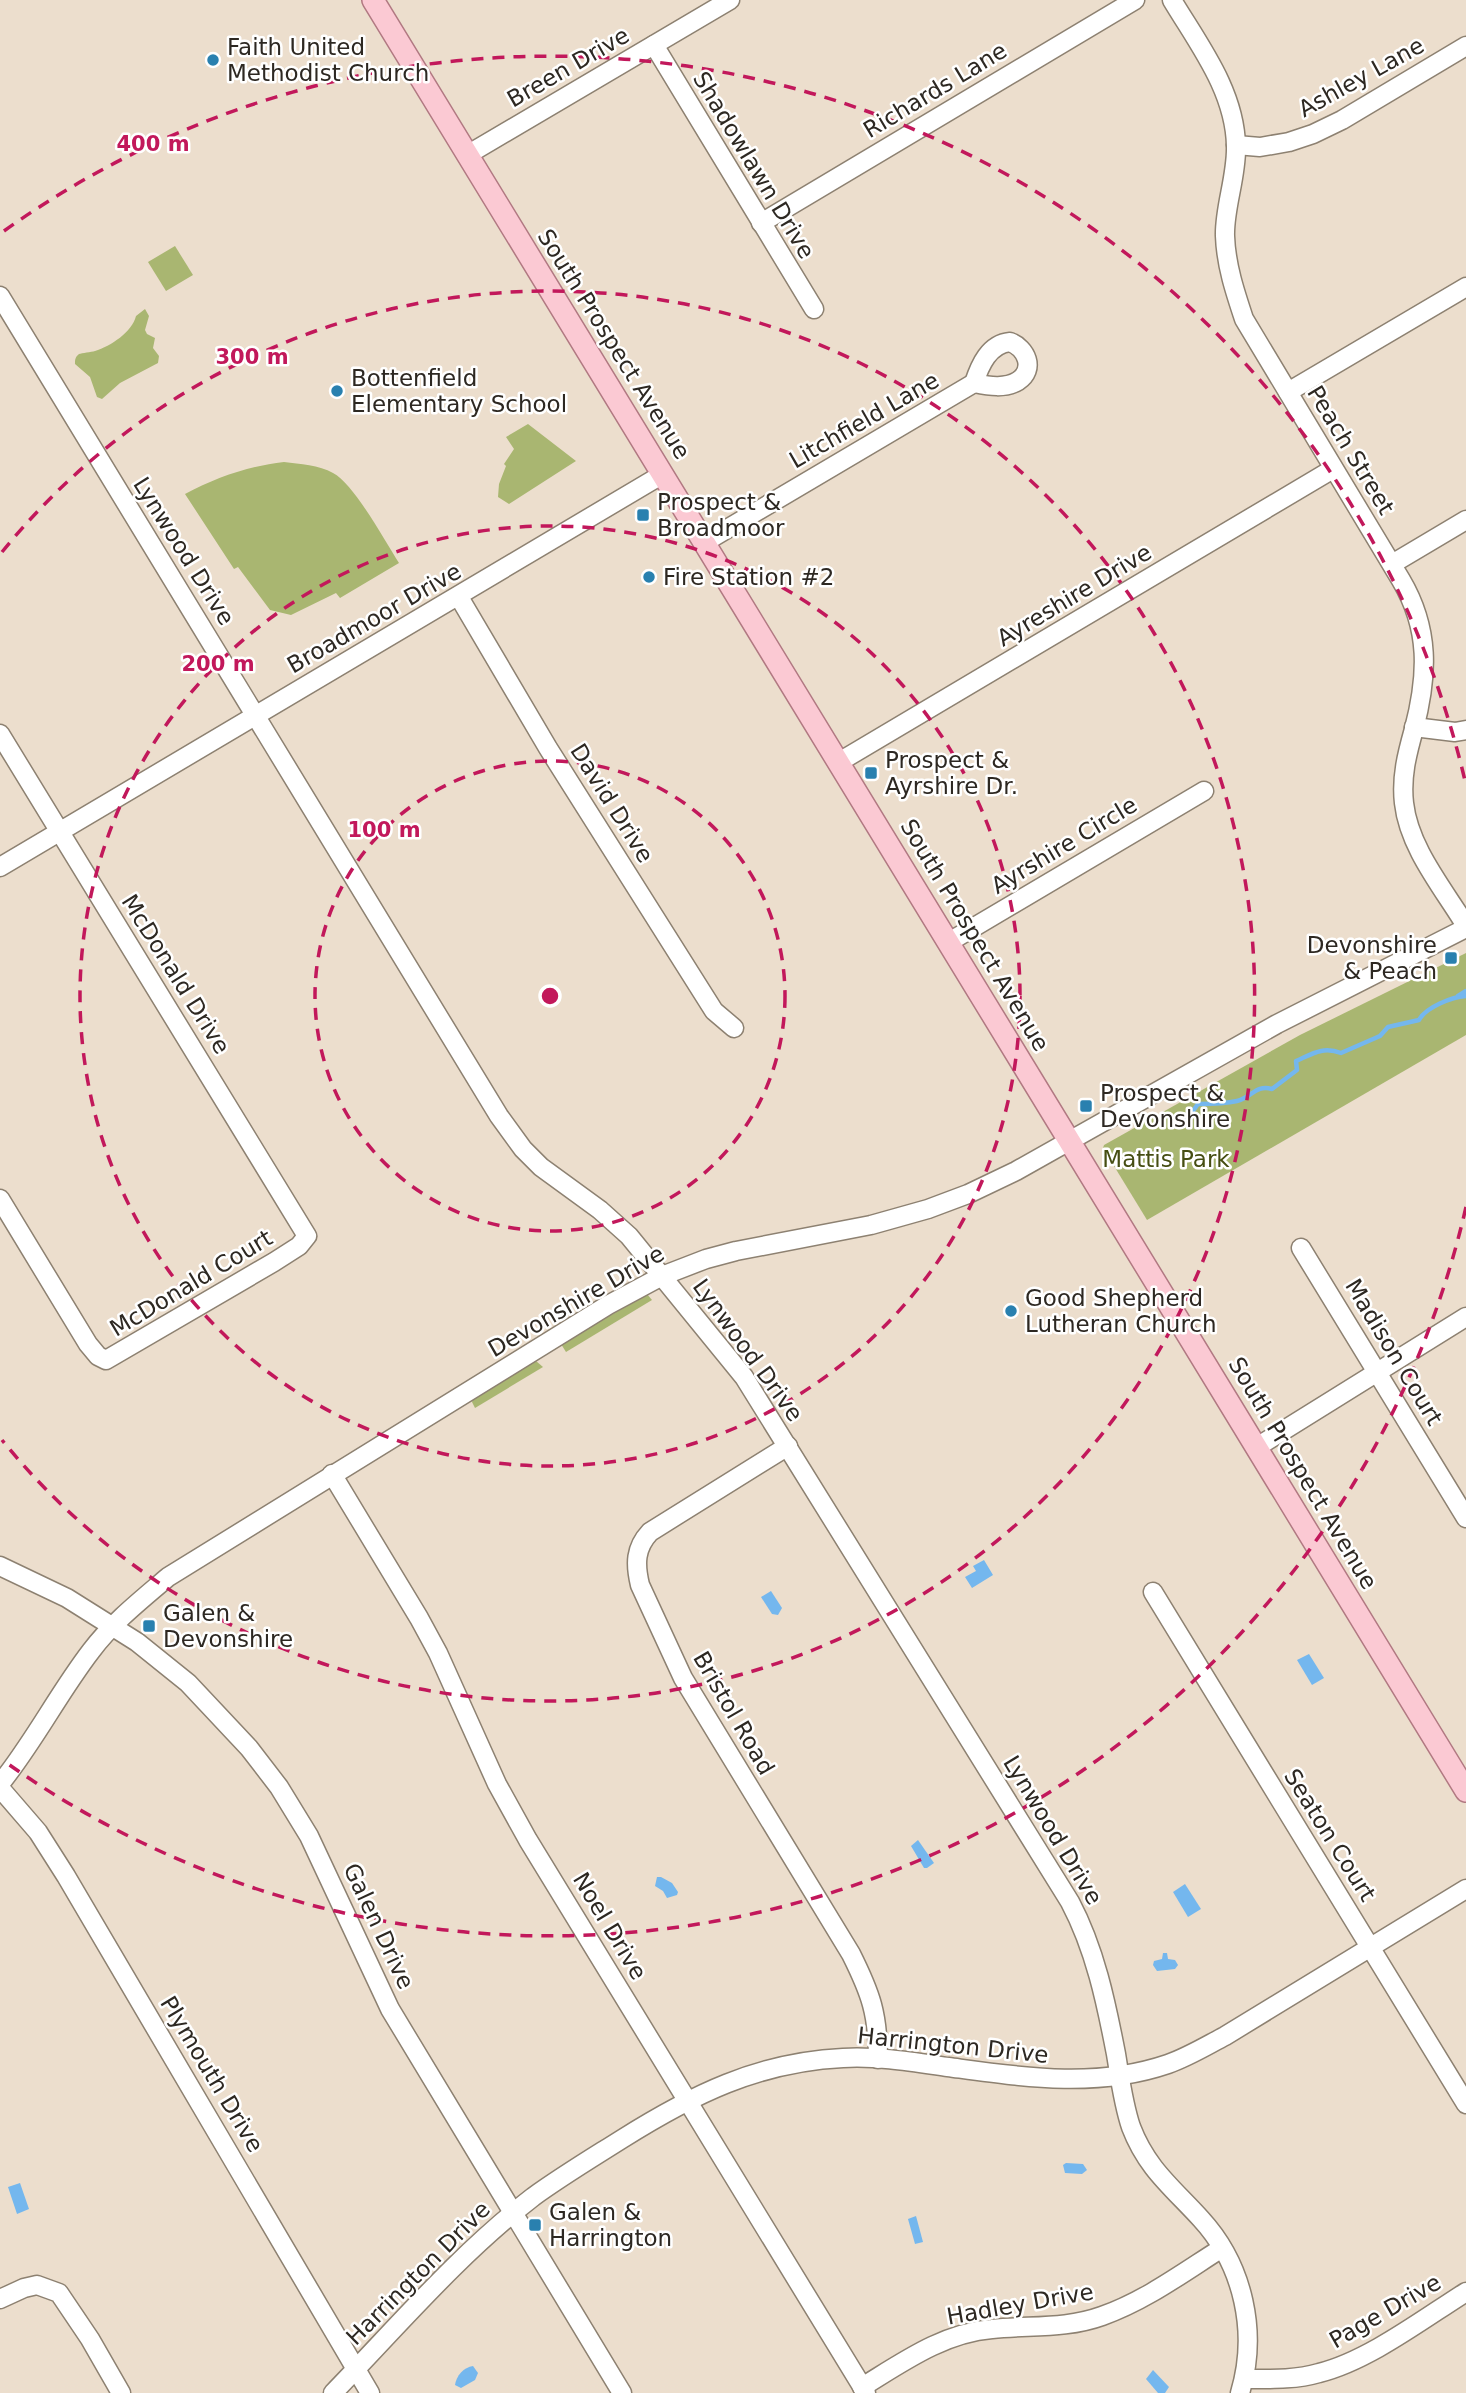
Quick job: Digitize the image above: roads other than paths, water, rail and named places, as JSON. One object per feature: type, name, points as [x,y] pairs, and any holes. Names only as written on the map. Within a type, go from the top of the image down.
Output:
[{"type":"main road","name":"South Prospect Avenue","points":[[373,0],[1466,1791]]},
{"type":"street","name":"Breen Drive","points":[[467,155],[730,0]]},
{"type":"street","name":"Richards Lane","points":[[761,223],[1135,0]]},
{"type":"street","name":"Peach Street","points":[[1172,0],[1221,83],[1231,115],[1236,145],[1225,234],[1233,288],[1244,319],[1411,596],[1423,634],[1425,671],[1403,777],[1404,804],[1410,829],[1426,861],[1466,927]]},
{"type":"street","name":"Shadowlawn Drive","points":[[654,46],[814,309]]},
{"type":"street","name":"Ashley Lane","points":[[1236,145],[1260,147],[1313,134],[1342,120],[1466,46]]},
{"type":"street","points":[[1288,392],[1466,287]]},
{"type":"street","name":"Lynwood Drive","points":[[0,296],[499,1116],[523,1149],[541,1167],[600,1210],[629,1236],[744,1377],[1070,1902],[1085,1931],[1099,1979],[1131,2127],[1140,2147],[1167,2185],[1202,2220],[1222,2248],[1232,2265],[1242,2293],[1247,2320],[1248,2350],[1242,2386]]},
{"type":"street","name":"Litchfield Lane","points":[[705,542],[974,383]]},
{"type":"street","name":"Ayreshire Drive","points":[[839,762],[1333,470]]},
{"type":"street","name":"Broadmoor Drive","points":[[0,867],[663,474]]},
{"type":"street","points":[[1392,564],[1466,520]]},
{"type":"street","name":"David Drive","points":[[459,597],[548,748],[714,1011],[734,1028]]},
{"type":"street","points":[[1414,727],[1455,732],[1466,730]]},
{"type":"street","name":"McDonald Drive","points":[[0,734],[306,1232],[306,1240]]},
{"type":"street","name":"Ayrshire Circle","points":[[949,942],[1204,791]]},
{"type":"street","name":"Devonshire Drive","points":[[0,1786],[22,1757],[70,1680],[114,1626],[178,1570],[608,1306],[662,1276],[736,1251],[871,1225],[928,1209],[1016,1171],[1277,1024],[1466,927]]},
{"type":"street","name":"McDonald Court","points":[[0,1199],[88,1343],[98,1356],[106,1360],[274,1262],[306,1240]]},
{"type":"street","name":"Madison Court","points":[[1301,1248],[1466,1518]]},
{"type":"street","points":[[1256,1447],[1466,1317]]},
{"type":"street","name":"Bristol Road","points":[[788,1446],[650,1532],[638,1550],[637,1572],[640,1585],[682,1678],[851,1954],[869,1991],[876,2015],[878,2059]]},
{"type":"street","name":"Noel Drive","points":[[332,1474],[426,1630],[497,1784],[528,1840],[864,2390]]},
{"type":"street","name":"Galen Drive","points":[[0,1566],[67,1598],[114,1626],[188,1683],[220,1714],[279,1787],[332,1881],[363,1956],[390,2010],[622,2393]]},
{"type":"street","name":"Seaton Court","points":[[1153,1592],[1466,2104]]},
{"type":"street","name":"Plymouth Drive","points":[[0,1786],[38,1832],[66,1876],[370,2393]]},
{"type":"street","name":"Harrington Drive","points":[[333,2393],[428,2293],[513,2214],[569,2172],[687,2100],[716,2086],[755,2072],[798,2062],[843,2058],[878,2059],[1061,2080],[1120,2076],[1168,2064],[1225,2036],[1466,1889]]},
{"type":"street","name":"Hadley Drive","points":[[864,2390],[920,2351],[969,2333],[991,2329],[1055,2327],[1102,2316],[1132,2303],[1222,2248]]},
{"type":"street","points":[[0,2299],[24,2288],[37,2286],[59,2293],[90,2339],[121,2393]]},
{"type":"street","name":"Page Drive","points":[[1242,2386],[1321,2373],[1342,2365],[1367,2353],[1466,2292]]},
{"type":"water","points":[[984,1560],[993,1575],[972,1588],[965,1577],[976,1571],[973,1566]]},
{"type":"water","points":[[771,1591],[782,1608],[778,1615],[772,1614],[761,1597]]},
{"type":"water","points":[[1309,1654],[1324,1678],[1312,1685],[1297,1660]]},
{"type":"water","points":[[918,1840],[934,1863],[927,1868],[924,1868],[911,1846]]},
{"type":"water","points":[[657,1877],[672,1883],[677,1895],[667,1898],[663,1891],[655,1886]]},
{"type":"water","points":[[1185,1884],[1201,1909],[1188,1917],[1173,1892]]},
{"type":"water","points":[[1163,1953],[1167,1953],[1168,1959],[1175,1960],[1178,1965],[1175,1969],[1157,1971],[1153,1965],[1154,1961],[1162,1959]]},
{"type":"water","points":[[1083,2164],[1087,2170],[1082,2174],[1065,2173],[1063,2165]]},
{"type":"water","points":[[20,2183],[29,2209],[17,2214],[8,2187]]},
{"type":"water","points":[[916,2216],[923,2242],[915,2244],[908,2219]]},
{"type":"water","points":[[473,2366],[478,2373],[475,2380],[461,2388],[455,2385],[461,2372]]},
{"type":"water","points":[[1153,2370],[1169,2387],[1165,2393],[1158,2393],[1146,2379]]},
{"type":"waterway","points":[[1458,996],[1466,991]]},
{"type":"waterway","points":[[1175,1122],[1187,1119],[1198,1104],[1232,1102],[1262,1088],[1272,1089],[1297,1070],[1296,1061],[1323,1051],[1341,1053],[1380,1036],[1388,1027],[1419,1020],[1440,1003],[1466,996]]},
{"type":"place","name":"Faith United Methodist Church","points":[[213,60]]},
{"type":"place","name":"Bottenfield Elementary School","points":[[337,391]]},
{"type":"place","name":"Prospect & Broadmoor","points":[[643,515]]},
{"type":"place","name":"Fire Station #2","points":[[649,577]]},
{"type":"place","name":"Prospect & Ayrshire Dr.","points":[[871,773]]},
{"type":"place","name":"Devonshire & Peach","points":[[1451,958]]},
{"type":"place","name":"Prospect & Devonshire","points":[[1086,1106]]},
{"type":"place","name":"Good Shepherd Lutheran Church","points":[[1011,1311]]},
{"type":"place","name":"Galen & Devonshire","points":[[149,1626]]},
{"type":"place","name":"Galen & Harrington","points":[[535,2225]]},
{"type":"park label","name":"Mattis Park","points":[[1166,1159]]}]
